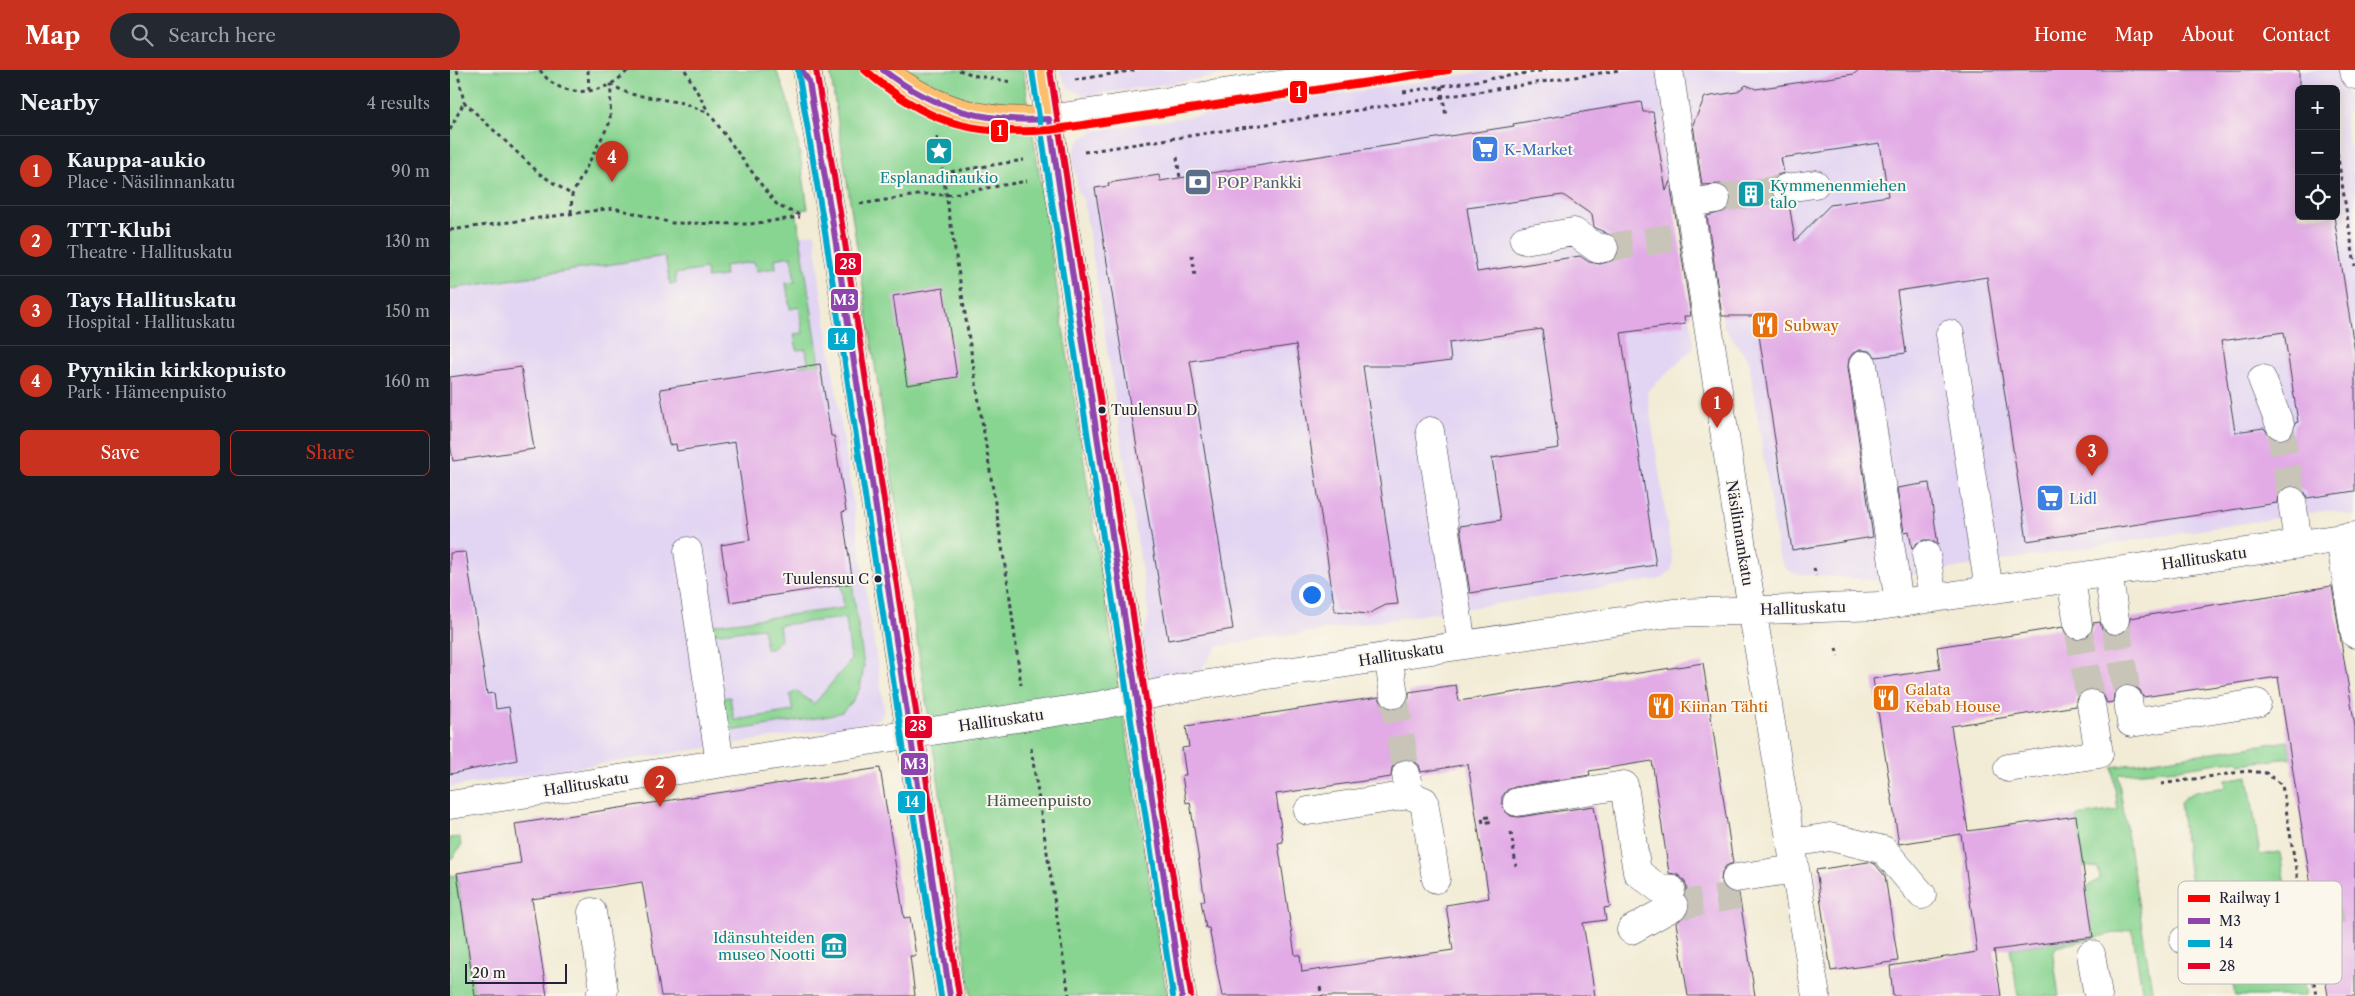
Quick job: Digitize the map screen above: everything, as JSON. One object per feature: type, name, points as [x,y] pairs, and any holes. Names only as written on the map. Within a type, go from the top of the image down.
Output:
[{"type":"main road","points":[[883,70],[923,98],[956,112],[981,118],[1008,120],[1049,119]]},
{"type":"main road","points":[[1041,70],[1182,996]]},
{"type":"main road","points":[[806,74],[834,231],[950,996]]},
{"type":"street","points":[[1049,119],[1379,70]]},
{"type":"street","name":"Näsilinnankatu","points":[[1669,70],[1689,203],[1682,236],[1708,329],[1816,996]]},
{"type":"street","points":[[2354,70],[2355,75]]},
{"type":"street","points":[[1786,188],[1815,184]]},
{"type":"street","points":[[1689,203],[1716,199]]},
{"type":"street","points":[[1524,240],[1574,232],[1598,249],[1604,248]]},
{"type":"street","points":[[1950,334],[1989,590]]},
{"type":"street","points":[[1863,364],[1899,603]]},
{"type":"street","points":[[2262,379],[2280,425]]},
{"type":"street","points":[[1430,431],[1462,645]]},
{"type":"street","points":[[2292,501],[2298,543]]},
{"type":"street","points":[[2347,537],[2355,634]]},
{"type":"street","name":"Hallituskatu","points":[[450,805],[1101,705],[1136,697],[1388,656],[1673,613],[1880,606],[2347,537]]},
{"type":"street","points":[[688,551],[720,763]]},
{"type":"street","points":[[1926,555],[1932,598]]},
{"type":"street","points":[[2108,572],[2116,620]]},
{"type":"street","points":[[2071,578],[2078,625]]},
{"type":"street","points":[[1388,656],[1394,694]]},
{"type":"street","points":[[2128,700],[2131,723],[2257,704]]},
{"type":"street","points":[[2008,768],[2099,754],[2091,704]]},
{"type":"street","points":[[1308,810],[1408,785],[1424,801],[1436,879]]},
{"type":"street","points":[[1517,802],[1624,786],[1637,872],[1673,897],[1631,930]]},
{"type":"street","points":[[1738,887],[1794,866],[1830,837],[1884,850],[1922,895]]},
{"type":"street","points":[[592,912],[604,991],[600,996]]},
{"type":"street","points":[[2091,954],[2098,996]]},
{"type":"path","points":[[457,70],[464,102],[540,174],[572,195]]},
{"type":"path","points":[[540,70],[556,84],[572,90],[589,92],[611,85],[628,70]]},
{"type":"path","points":[[588,70],[589,92]]},
{"type":"path","points":[[450,230],[614,208],[672,223],[750,224],[804,216],[778,206],[709,113],[685,70]]},
{"type":"path","points":[[959,70],[992,79],[1017,82]]},
{"type":"path","points":[[1073,80],[1136,70]]},
{"type":"path","points":[[1082,152],[1620,70]]},
{"type":"path","points":[[611,85],[630,94],[683,103],[709,113]]},
{"type":"path","points":[[571,213],[572,195],[610,122],[611,85]]},
{"type":"path","points":[[1441,86],[1446,116]]},
{"type":"path","points":[[450,130],[464,102]]},
{"type":"path","points":[[936,135],[1009,591],[1022,689]]},
{"type":"path","points":[[1177,157],[1180,178]]},
{"type":"path","points":[[943,172],[1027,160]]},
{"type":"path","points":[[2340,171],[2355,266]]},
{"type":"path","points":[[850,206],[924,194],[947,195],[1030,180]]},
{"type":"path","points":[[2349,228],[2355,228]]},
{"type":"path","points":[[1192,254],[1195,276]]},
{"type":"path","points":[[1814,568],[1816,576]]},
{"type":"path","points":[[1836,648],[1838,656]]},
{"type":"path","points":[[1030,743],[1070,996]]},
{"type":"path","points":[[2161,784],[2247,771],[2266,773],[2282,785],[2302,881]]},
{"type":"path","points":[[1485,817],[1482,818],[1483,823],[1486,822]]},
{"type":"path","points":[[1511,831],[1516,866]]},
{"type":"path","points":[[1320,987],[1322,996]]},
{"type":"shaded area","points":[[1059,70],[1260,70],[1085,96],[1068,88]]},
{"type":"shaded area","points":[[1496,70],[1658,70],[1667,132],[1664,140],[1694,343],[1693,349],[1647,392],[1673,563],[1671,570],[1661,579],[1218,646],[1199,672],[1159,678],[1152,677],[1147,670],[1142,637],[1149,616],[1084,202],[1078,191],[1073,159],[1076,145],[1082,138],[1095,131]]},
{"type":"shaded area","points":[[1679,70],[2343,70],[2349,108],[2345,119],[2355,183],[2355,517],[2330,510],[1879,580],[1796,574],[1788,571],[1778,553],[1749,361],[1724,327],[1696,136],[1688,129]]},
{"type":"shaded area","points":[[815,233],[820,284],[884,708],[882,717],[869,723],[450,787],[450,289]]},
{"type":"green space","points":[[450,70],[776,70],[793,121],[803,174],[808,209],[796,210],[820,365],[799,368],[799,366],[808,364],[806,349],[797,350],[794,334],[803,333],[799,307],[790,309],[786,283],[795,282],[791,256],[775,259],[776,268],[756,271],[754,262],[724,266],[725,276],[707,278],[706,269],[675,274],[676,284],[670,284],[665,256],[450,289]]},
{"type":"green space","name":"Hämeenpuisto","points":[[830,70],[1023,70],[1167,996],[971,996]]},
{"type":"green space","points":[[852,583],[864,666],[860,688],[852,702],[842,712],[830,716],[730,731],[726,729],[720,698],[730,697],[734,720],[793,711],[790,695],[796,691],[814,704],[851,660],[846,618],[779,625],[781,640],[771,649],[766,649],[763,628],[711,634],[710,625],[844,608],[841,585]]},
{"type":"green space","points":[[2288,741],[2291,758],[2240,764],[2238,760],[2178,769],[2120,774],[2118,776],[2153,996],[2143,996],[2132,929],[2056,947],[2053,955],[2059,996],[2018,996],[2010,948],[2093,937],[2086,887],[2100,879],[2098,868],[2083,866],[2076,816],[2118,810],[2112,767]]},
{"type":"green space","points":[[2248,776],[2260,855],[2280,852],[2284,881],[2191,881],[2180,803],[2188,795],[2226,787],[2225,780]]},
{"type":"green space","points":[[460,837],[461,846],[450,861],[450,838]]},
{"type":"green space","points":[[457,875],[475,996],[450,996],[450,876]]},
{"type":"green space","points":[[2233,984],[2304,984],[2306,996],[2235,996]]},
{"type":"building","points":[[1859,70],[2299,70],[2299,85],[2295,85],[2295,220],[2335,220],[2355,353],[2355,491],[2307,498],[2305,492],[2298,487],[2289,486],[2283,488],[2278,495],[2277,503],[2027,541],[1987,277],[1897,291],[1906,353],[1876,357],[1869,351],[1860,350],[1853,353],[1849,359],[1848,367],[1873,537],[1792,550],[1756,316],[1722,316],[1707,216],[1726,211],[1731,204],[1731,196],[1728,189],[1721,184],[1702,185],[1693,124],[1705,97],[1737,92],[1746,85],[1756,89],[1854,74]],"holes":[[[1880,143],[1888,196],[1830,205],[1795,241],[1789,203],[1780,202],[1774,198],[1771,191],[1772,182],[1777,175],[1784,173],[1781,158]],[[2284,332],[2298,422],[2295,423],[2292,434],[2286,439],[2278,440],[2270,437],[2264,428],[2235,432],[2221,341]]]},
{"type":"building","points":[[1641,102],[1643,112],[1653,112],[1666,191],[1670,181],[1691,316],[1684,316],[1685,324],[1621,333],[1656,565],[1470,593],[1460,526],[1501,520],[1492,458],[1559,448],[1542,329],[1449,343],[1451,361],[1410,366],[1363,366],[1398,604],[1386,605],[1368,614],[1335,611],[1296,345],[1190,361],[1233,629],[1168,640],[1095,188],[1109,186],[1108,183],[1159,175],[1160,181],[1514,126],[1513,124]],"holes":[[[1563,195],[1592,215],[1594,227],[1616,238],[1619,245],[1619,253],[1614,260],[1600,264],[1589,262],[1580,256],[1477,272],[1467,208]]]},
{"type":"building","points":[[943,288],[957,377],[907,385],[893,296]]},
{"type":"building","points":[[820,364],[831,436],[834,436],[846,511],[842,512],[853,583],[730,602],[721,545],[750,540],[735,442],[677,451],[676,444],[669,445],[660,389]]},
{"type":"building","points":[[521,367],[534,449],[453,461],[450,442],[450,377]]},
{"type":"building","points":[[1929,483],[1938,545],[1931,540],[1924,540],[1917,543],[1912,549],[1909,531],[1904,532],[1897,488]]},
{"type":"building","points":[[466,552],[487,694],[494,693],[496,709],[509,707],[517,760],[450,774],[450,553]]},
{"type":"building","points":[[2332,586],[2355,727],[2355,996],[2328,996],[2326,984],[2342,984],[2342,881],[2310,881],[2278,677],[2143,697],[2140,690],[2134,686],[2126,685],[2119,687],[2114,694],[2113,702],[2107,703],[2103,694],[2096,689],[2089,689],[2081,692],[2076,699],[2076,706],[1951,726],[1968,831],[2076,816],[2093,937],[1994,950],[2001,996],[1893,996],[1890,966],[1977,952],[1961,834],[1899,844],[1873,679],[1940,669],[1937,647],[2063,627],[2066,634],[2072,639],[2081,640],[2092,631],[2093,623],[2100,622],[2102,629],[2109,634],[2118,635],[2125,632],[2129,626],[2130,618]]},
{"type":"building","points":[[1703,663],[1733,863],[1726,866],[1722,872],[1721,880],[1724,887],[1730,892],[1739,893],[1755,996],[1688,996],[1676,923],[1687,914],[1690,906],[1685,896],[1687,888],[1684,880],[1678,875],[1669,873],[1652,761],[1589,771],[1590,775],[1515,787],[1507,790],[1502,797],[1505,811],[1511,816],[1519,817],[1594,806],[1610,907],[1604,908],[1606,920],[1583,923],[1595,996],[1222,996],[1209,928],[1206,928],[1201,901],[1205,901],[1190,802],[1186,803],[1182,775],[1186,775],[1182,748],[1189,747],[1186,726],[1379,697],[1382,704],[1388,708],[1396,709],[1404,706],[1409,699],[1409,692],[1456,685],[1459,701]],"holes":[[[1403,759],[1412,760],[1419,765],[1421,772],[1468,764],[1489,898],[1446,905],[1453,950],[1302,972],[1300,955],[1295,955],[1278,843],[1283,842],[1276,794],[1391,777],[1392,768],[1397,761]]]},
{"type":"building","points":[[880,768],[904,918],[910,917],[916,956],[910,956],[915,996],[661,996],[642,882],[532,899],[547,996],[475,996],[457,873],[521,863],[515,824]]},
{"type":"building","points":[[1868,862],[1875,864],[1885,876],[1898,961],[1831,971],[1816,870]]},
{"type":"tunnel","points":[[1716,199],[1786,188]]},
{"type":"tunnel","points":[[1604,248],[1671,238]]},
{"type":"tunnel","points":[[2280,425],[2292,501]]},
{"type":"tunnel","points":[[2115,620],[2128,700]]},
{"type":"tunnel","points":[[2078,625],[2091,704]]},
{"type":"tunnel","points":[[1394,694],[1406,774]]},
{"type":"tunnel","points":[[1674,906],[1739,895]]},
{"type":"tunnel","points":[[2342,908],[2355,906]]},
{"type":"rail line","name":"1","points":[[865,70],[908,103],[929,114],[972,128],[996,131],[1050,130],[1448,70]]},
{"type":"transit line","name":"M3","points":[[802,70],[809,82],[834,231],[950,996]]},
{"type":"transit line","name":"28","points":[[816,70],[843,230],[959,995]]},
{"type":"transit line","name":"M3","points":[[883,70],[902,84],[922,95],[961,111],[1003,119],[1049,119],[1182,996]]},
{"type":"transit line","name":"28","points":[[1050,70],[1191,995]]},
{"type":"transit line","name":"14","points":[[798,71],[825,232],[941,996]]},
{"type":"transit line","name":"14","points":[[1032,71],[1173,996]]},
{"type":"place","name":"K-Market","points":[[1485,149]]},
{"type":"place","name":"Esplanadinaukio","points":[[939,151]]},
{"type":"place","name":"Pyynikin kirkkopuisto","points":[[612,182]]},
{"type":"place","name":"POP Pankki","points":[[1198,182]]},
{"type":"place","name":"Kymmenenmiehen talo","points":[[1751,194]]},
{"type":"place","name":"Subway","points":[[1765,325]]},
{"type":"place","name":"Tuulensuu D","points":[[1102,410]]},
{"type":"place","name":"Kauppa-aukio","points":[[1717,428]]},
{"type":"place","name":"Tays Hallituskatu","points":[[2092,476]]},
{"type":"place","name":"Lidl","points":[[2050,498]]},
{"type":"place","name":"Tuulensuu C","points":[[878,579]]},
{"type":"place","name":"Galata Kebab House","points":[[1886,698]]},
{"type":"place","name":"Kiinan Tähti","points":[[1661,706]]},
{"type":"place","name":"TTT-Klubi","points":[[660,807]]},
{"type":"place","name":"Idänsuhteiden museo Nootti","points":[[834,946]]}]
